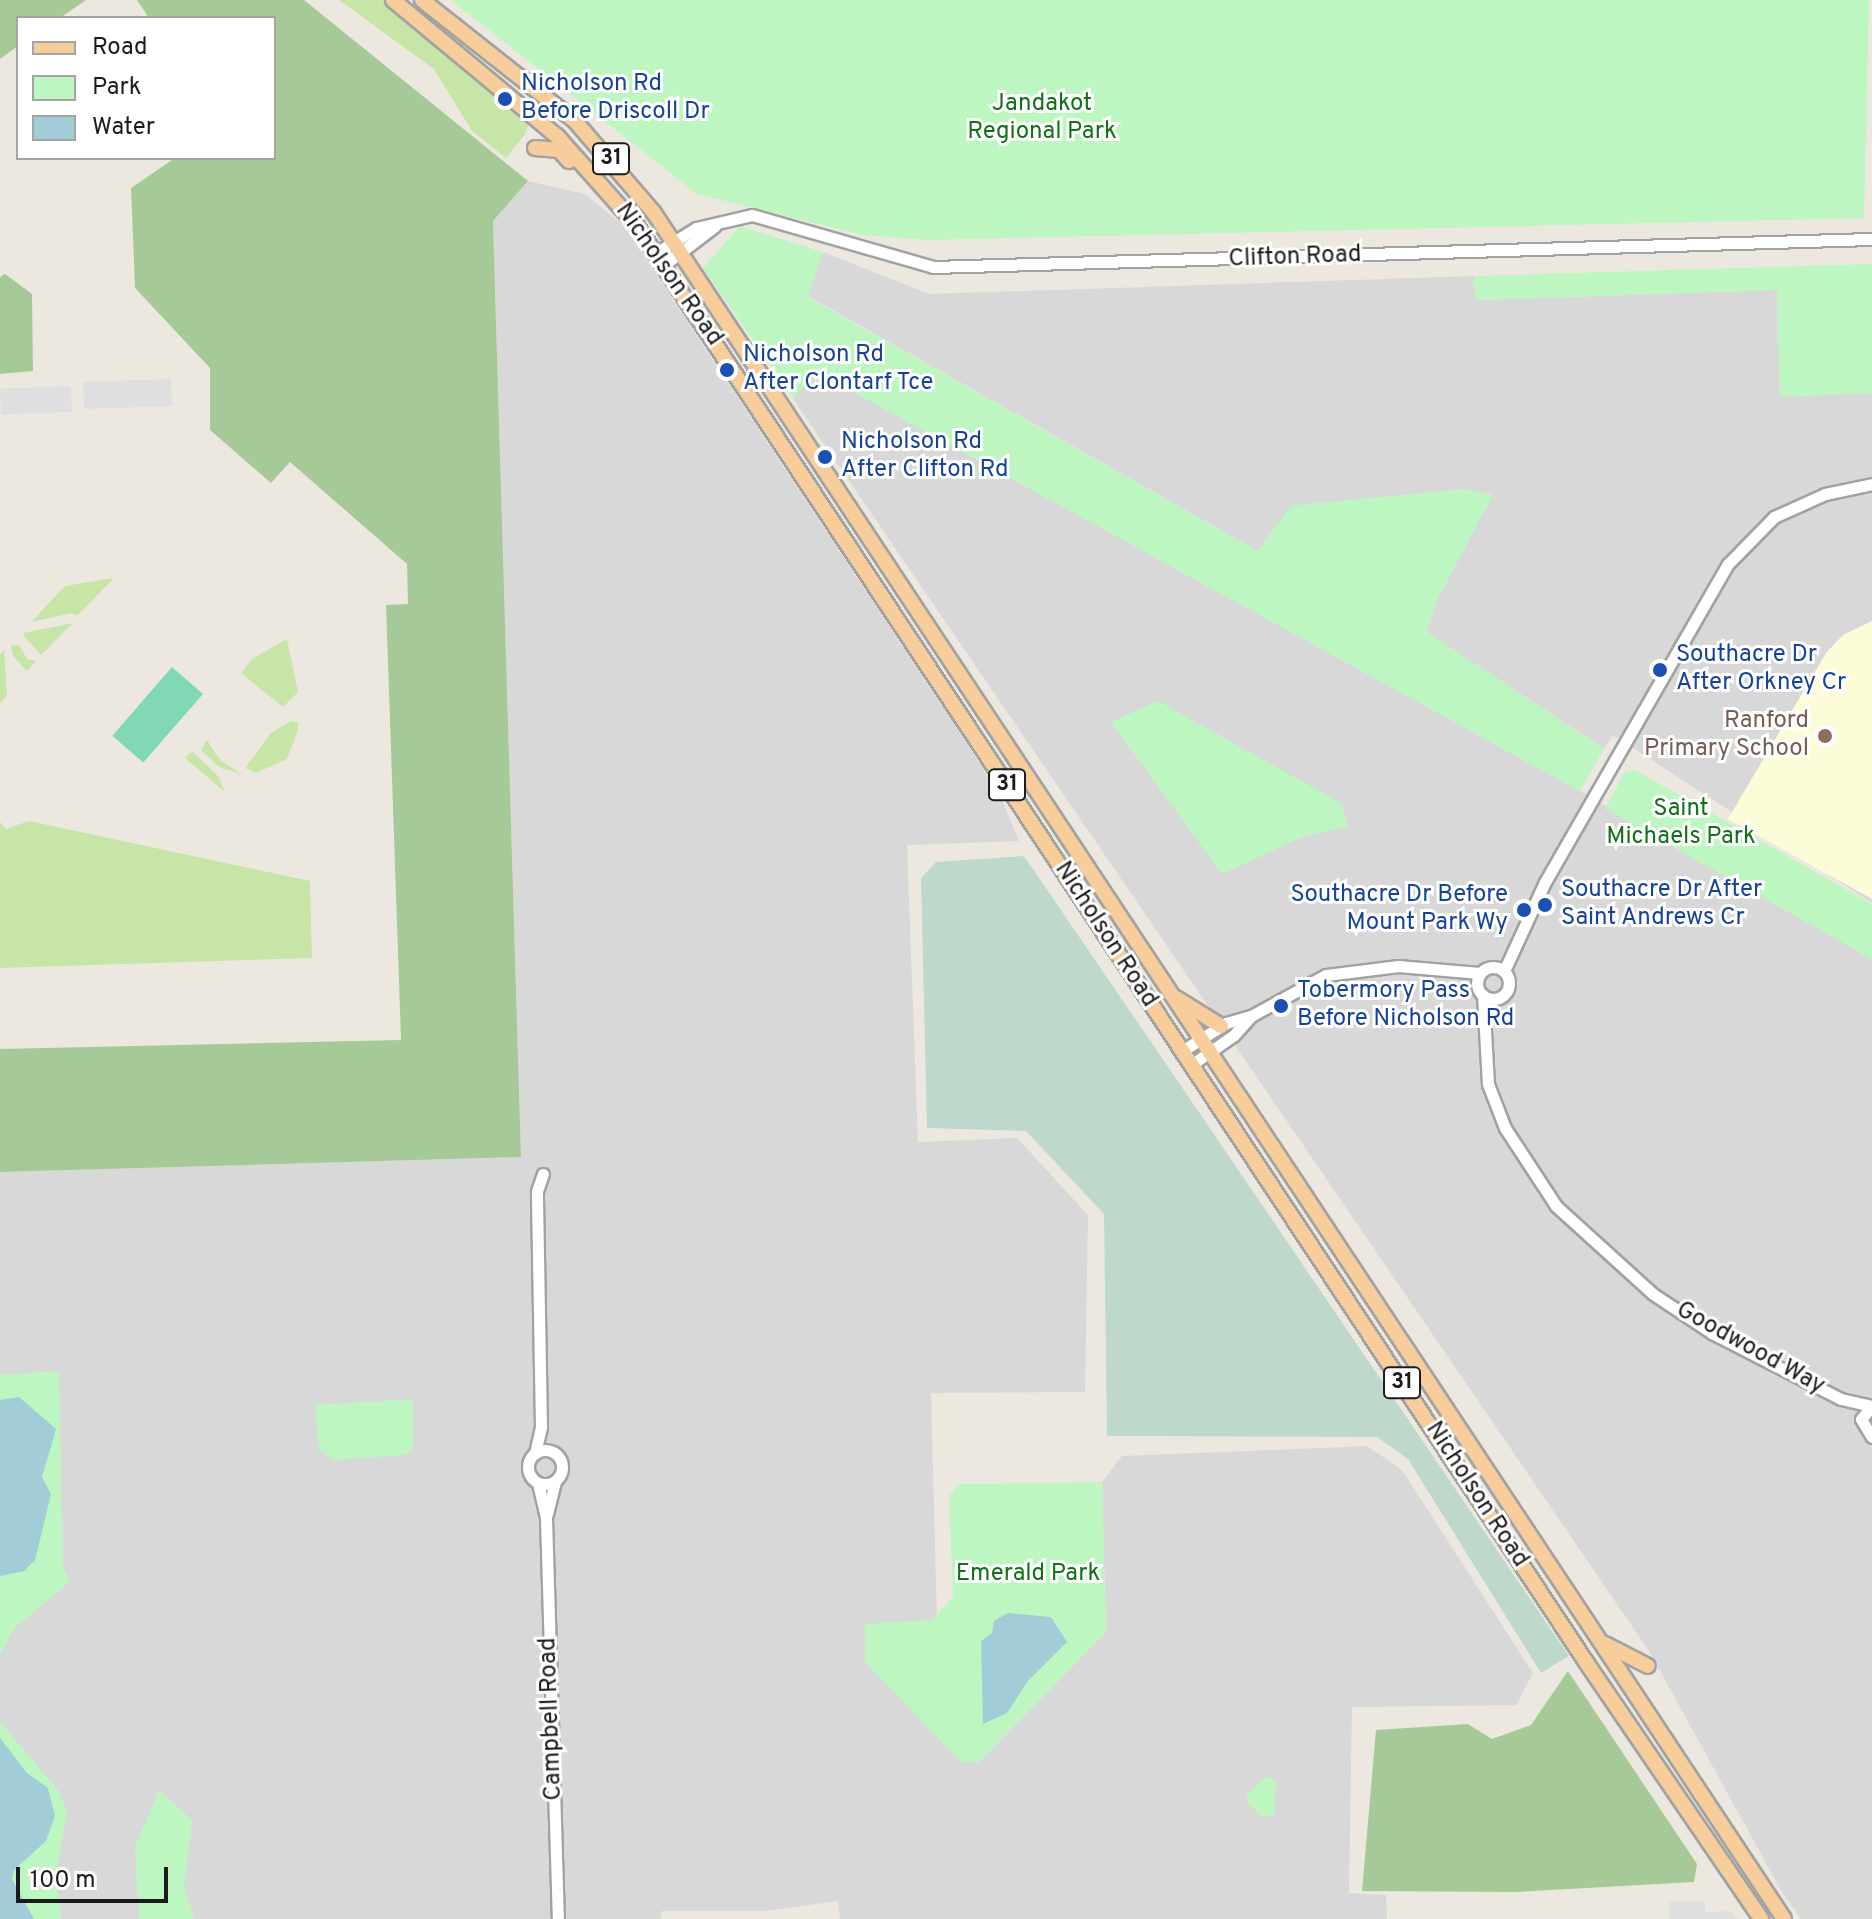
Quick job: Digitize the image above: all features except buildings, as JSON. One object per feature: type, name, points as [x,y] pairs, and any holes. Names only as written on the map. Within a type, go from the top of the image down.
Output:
[{"type":"main road","name":"Nicholson Road","points":[[393,0],[557,136],[621,206],[660,259],[1191,1065],[1761,1919]]},
{"type":"main road","name":"Nicholson Road","points":[[422,0],[575,121],[616,165],[677,247],[1202,1047],[1784,1917]]},
{"type":"main road","points":[[535,148],[559,150],[602,196],[621,206]]},
{"type":"main road","points":[[1163,988],[1221,1026]]},
{"type":"main road","points":[[1598,1639],[1648,1666]]},
{"type":"street","name":"Clifton Road","points":[[660,259],[725,219],[752,215],[933,267],[1872,239]]},
{"type":"street","points":[[1182,1051],[1202,1047],[1303,984],[1342,970],[1398,966],[1452,974],[1480,973],[1492,966],[1517,935],[1728,564],[1774,517],[1825,494],[1872,484]]},
{"type":"street","points":[[1504,971],[1517,935]]},
{"type":"street","points":[[1452,974],[1481,993],[1501,997],[1510,984],[1504,971],[1492,966]]},
{"type":"street","points":[[1480,973],[1481,993]]},
{"type":"street","name":"Goodwood Way","points":[[1481,993],[1487,1027],[1488,1084],[1505,1128],[1556,1206],[1671,1306],[1841,1399],[1871,1406],[1861,1419]]},
{"type":"street","name":"Goodwood Way","points":[[1487,1027],[1501,997]]},
{"type":"street","points":[[1191,1065],[1221,1026],[1251,1016]]},
{"type":"street","name":"Campbell Road","points":[[543,1174],[537,1191],[541,1427],[528,1469],[538,1483],[546,1518],[558,1919]]},
{"type":"street","name":"Goodwood Way","points":[[1841,1399],[1861,1419],[1872,1437]]},
{"type":"street","name":"Campbell Road","points":[[541,1427],[562,1465],[546,1518]]},
{"type":"street","points":[[535,1453],[553,1452]]},
{"type":"street","points":[[538,1483],[555,1481]]},
{"type":"shaded area","points":[[528,181],[585,194],[625,227],[998,791],[1019,841],[907,845],[918,1142],[1017,1138],[1088,1215],[1085,1392],[931,1393],[937,1622],[978,1763],[1106,1632],[1102,1482],[1122,1456],[1367,1446],[1402,1470],[1533,1673],[1516,1705],[1352,1707],[1349,1893],[1386,1895],[1387,1919],[840,1919],[838,1901],[765,1911],[662,1911],[661,1919],[0,1919],[0,1172],[521,1157],[493,220]]},
{"type":"shaded area","points":[[823,252],[929,294],[1474,276],[1475,300],[1777,290],[1780,396],[1872,393],[1872,903],[1613,735],[1604,749],[1427,632],[1435,604],[1492,495],[1465,489],[1291,506],[1258,551],[808,296]]},
{"type":"shaded area","points":[[817,371],[1580,791],[1872,959],[1872,1919],[1801,1919],[1782,1892],[1649,1651],[793,398]]},
{"type":"shaded area","points":[[171,379],[172,406],[84,409],[83,382]]},
{"type":"shaded area","points":[[71,386],[72,412],[1,414],[0,388]]},
{"type":"shaded area","name":"Ranford Primary School","points":[[1872,621],[1872,899],[1728,819],[1826,653],[1843,635]]},
{"type":"shaded area","points":[[1024,856],[1569,1656],[1541,1673],[1408,1459],[1377,1437],[1107,1436],[1104,1214],[1026,1131],[927,1128],[921,878],[936,862]]},
{"type":"shaded area","points":[[1669,1901],[1705,1901],[1705,1912],[1732,1911],[1738,1919],[1670,1919]]},
{"type":"green space","points":[[0,0],[86,0],[63,16],[16,16],[16,47],[0,59]]},
{"type":"green space","points":[[137,0],[304,0],[528,181],[493,221],[521,1157],[0,1172],[0,1049],[401,1040],[386,605],[408,604],[407,564],[290,462],[271,483],[210,430],[210,368],[135,288],[131,188],[172,160],[276,160],[276,16],[148,16]]},
{"type":"green space","points":[[339,0],[382,0],[504,98],[501,102],[528,125],[526,133],[506,158],[472,131],[434,69]]},
{"type":"green space","name":"Jandakot Regional Park","points":[[451,0],[1869,0],[1864,218],[927,240],[863,235],[697,194]]},
{"type":"green space","points":[[740,226],[823,252],[808,297],[1258,551],[1291,506],[1465,489],[1493,495],[1435,604],[1427,632],[1604,749],[1580,791],[817,372],[793,398],[703,268]]},
{"type":"green space","points":[[1872,264],[1872,393],[1780,397],[1777,290],[1475,300],[1474,276]]},
{"type":"green space","points":[[5,274],[32,294],[33,371],[0,374],[0,277]]},
{"type":"green space","points":[[114,578],[77,616],[72,613],[31,622],[65,586]]},
{"type":"green space","points":[[73,623],[41,655],[24,636],[24,633]]},
{"type":"green space","points":[[287,639],[298,692],[283,707],[241,673],[252,659]]},
{"type":"green space","points":[[11,645],[20,646],[27,659],[36,661],[27,671],[13,656]]},
{"type":"green space","points":[[4,650],[7,695],[0,703],[0,655]]},
{"type":"green space","points":[[172,667],[203,694],[143,763],[112,736]]},
{"type":"green space","points":[[1158,701],[1341,803],[1348,826],[1302,837],[1222,874],[1111,722]]},
{"type":"green space","points":[[291,721],[298,722],[298,730],[287,759],[256,773],[245,768],[271,733]]},
{"type":"green space","points":[[207,740],[220,760],[241,774],[219,767],[201,750]]},
{"type":"green space","points":[[192,751],[218,776],[225,792],[185,758]]},
{"type":"green space","name":"Saint Michaels Park","points":[[1635,770],[1872,904],[1872,959],[1605,809],[1624,773]]},
{"type":"green space","points":[[29,821],[310,881],[312,958],[0,968],[0,822],[6,829]]},
{"type":"green space","points":[[59,1371],[63,1567],[70,1582],[15,1627],[0,1655],[0,1375]]},
{"type":"green space","points":[[413,1399],[413,1446],[406,1455],[333,1460],[319,1450],[315,1405]]},
{"type":"green space","name":"Emerald Park","points":[[1102,1482],[1106,1632],[978,1763],[960,1761],[865,1662],[865,1624],[932,1620],[953,1597],[949,1496],[959,1484]]},
{"type":"green space","points":[[1568,1671],[1697,1864],[1694,1882],[1515,1892],[1362,1891],[1376,1730],[1468,1724],[1492,1739],[1531,1725]]},
{"type":"green space","points":[[0,1722],[58,1790],[67,1811],[56,1874],[61,1919],[0,1919]]},
{"type":"green space","points":[[1265,1777],[1276,1779],[1274,1816],[1262,1817],[1247,1802],[1247,1794]]},
{"type":"green space","points":[[159,1790],[192,1820],[184,1889],[194,1919],[139,1919],[135,1847]]},
{"type":"water","points":[[19,1397],[56,1429],[42,1477],[51,1494],[35,1560],[24,1571],[0,1576],[0,1400]]},
{"type":"water","points":[[1008,1613],[1051,1617],[1067,1642],[1028,1681],[1007,1713],[983,1724],[981,1641],[992,1633],[994,1621]]},
{"type":"water","points":[[0,1738],[27,1773],[48,1788],[55,1816],[46,1841],[14,1870],[12,1879],[34,1919],[0,1919]]},
{"type":"place","name":"Nicholson Rd Before Driscoll Dr","points":[[505,99]]},
{"type":"place","name":"Nicholson Rd After Clontarf Tce","points":[[727,370]]},
{"type":"place","name":"Nicholson Rd After Clifton Rd","points":[[825,457]]},
{"type":"place","name":"Southacre Dr After Orkney Cr","points":[[1660,670]]},
{"type":"place","name":"Ranford Primary School","points":[[1825,736]]},
{"type":"place","name":"Southacre Dr After Saint Andrews Cr","points":[[1545,905]]},
{"type":"place","name":"Southacre Dr Before Mount Park Wy","points":[[1524,910]]},
{"type":"place","name":"Tobermory Pass Before Nicholson Rd","points":[[1281,1006]]}]
